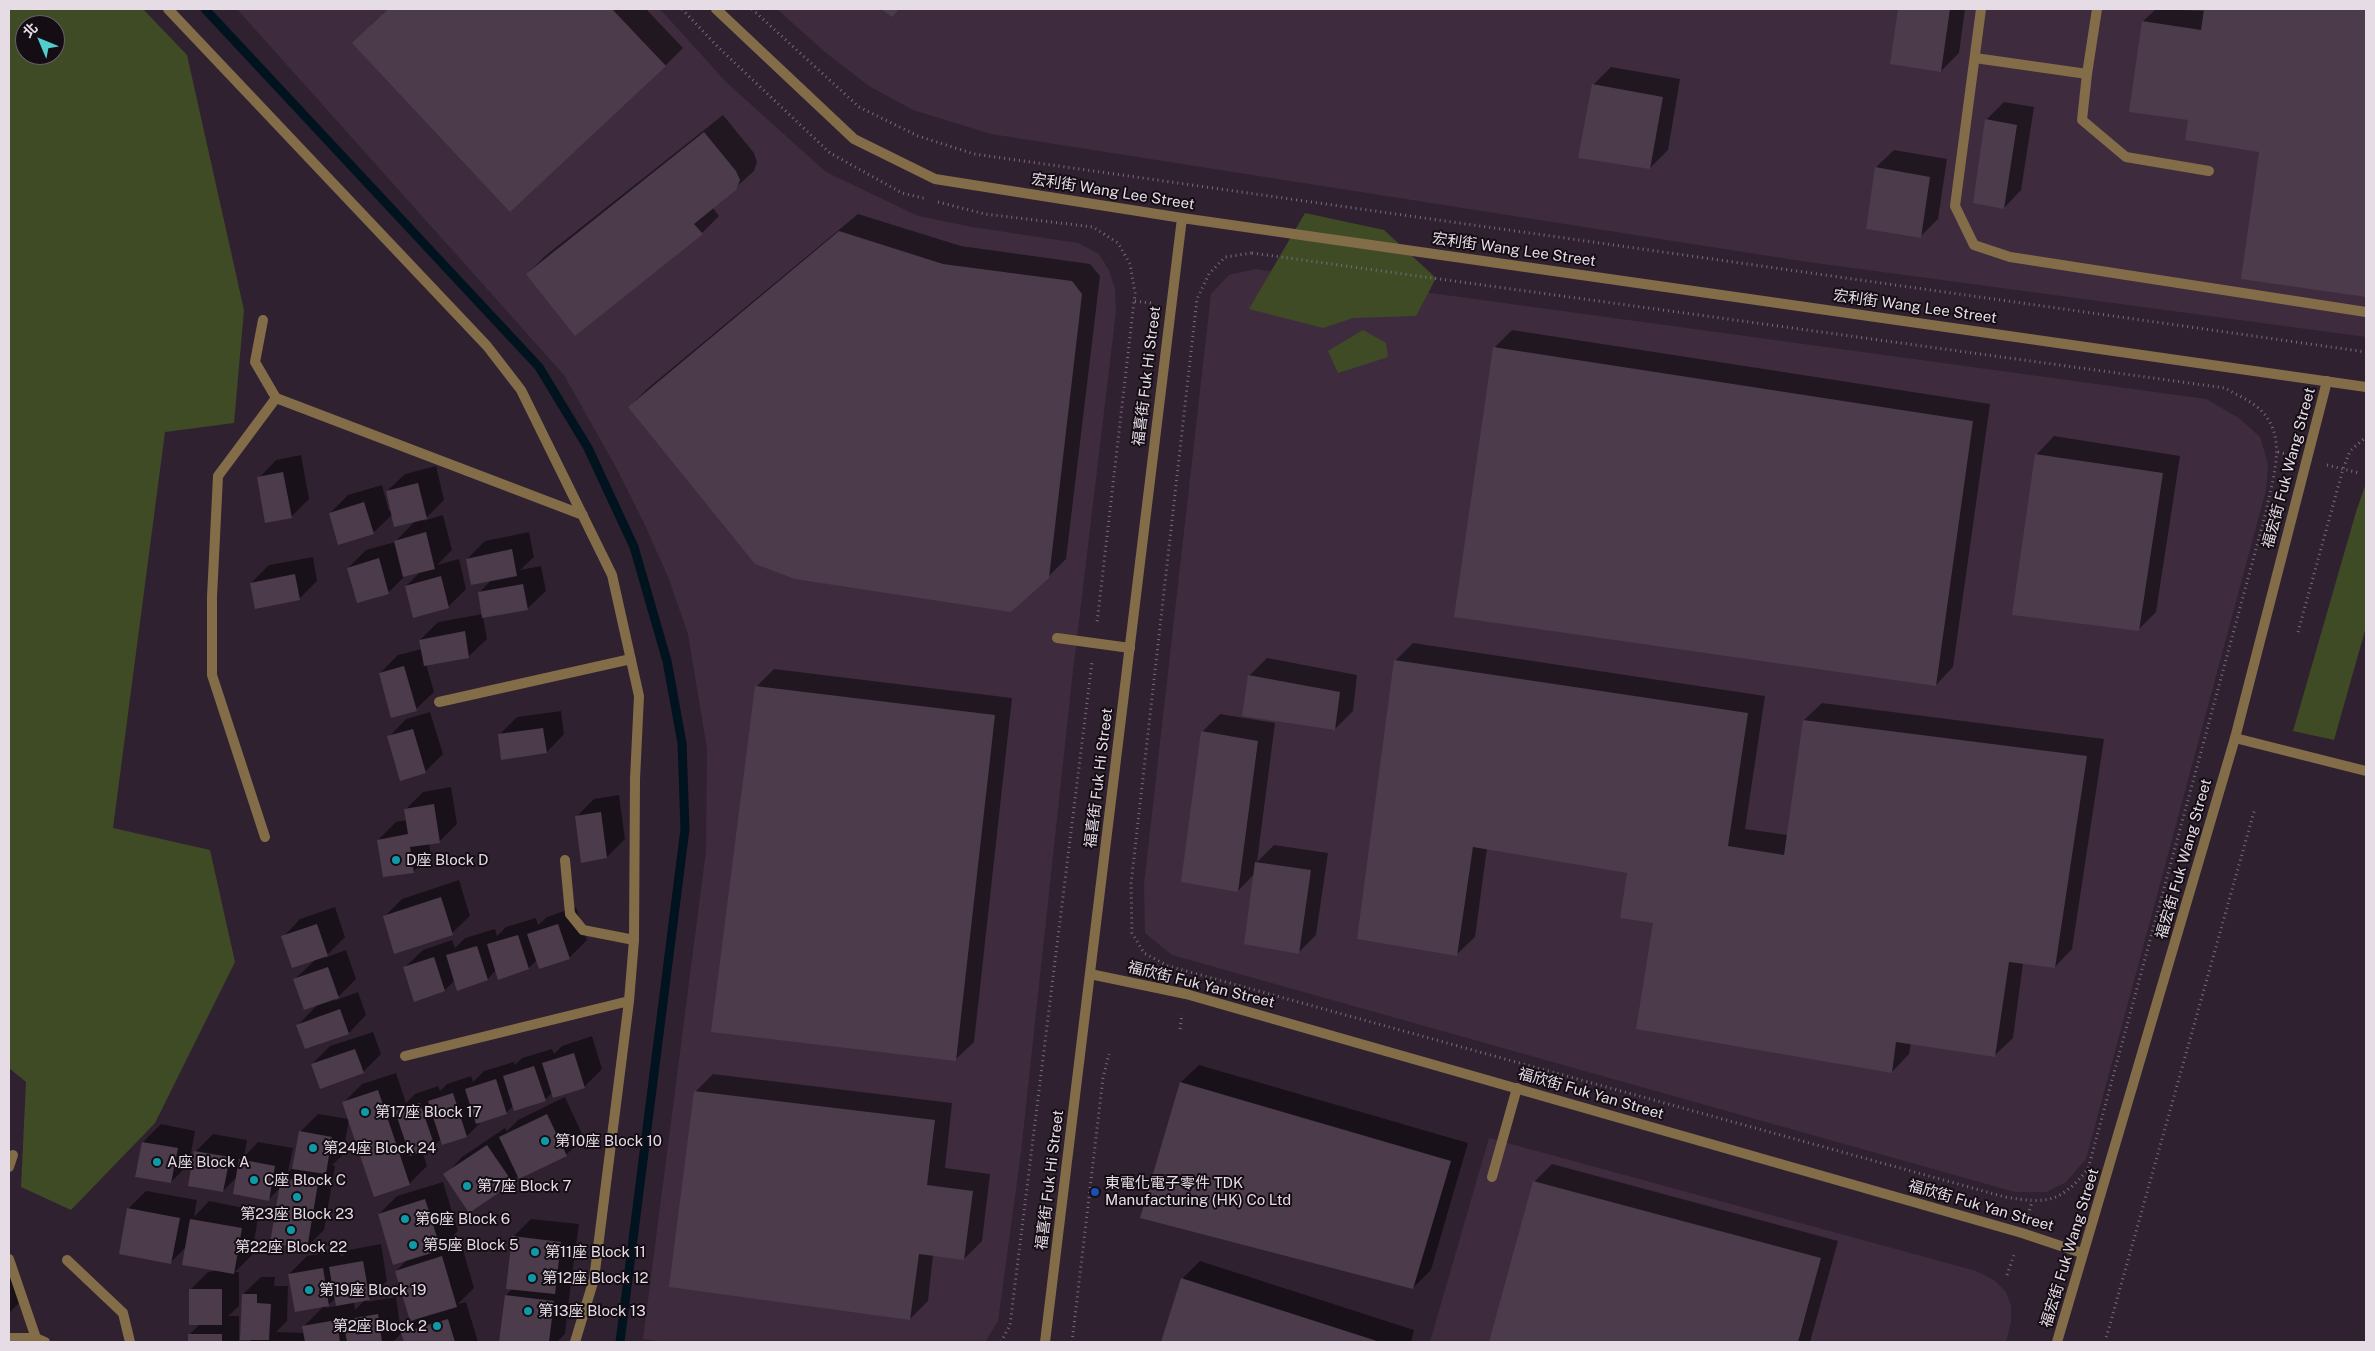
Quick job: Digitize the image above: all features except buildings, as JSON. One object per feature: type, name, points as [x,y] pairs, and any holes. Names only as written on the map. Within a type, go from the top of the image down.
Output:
[{"type":"street","points":[[168,9],[487,346],[521,390],[612,575],[639,696],[635,779],[634,940],[629,1001],[594,1279],[575,1342]]},
{"type":"street","name":"宏利街 Wang Lee Street","points":[[716,9],[854,139],[935,179],[1182,218],[2366,387]]},
{"type":"street","points":[[1981,9],[1955,206],[1974,245],[2010,257],[2366,312]]},
{"type":"street","points":[[2097,9],[2082,120],[2126,157],[2208,171]]},
{"type":"street","points":[[1975,58],[2087,74]]},
{"type":"street","name":"福喜街 Fuk Hi Street","points":[[1044,1342],[1182,218]]},
{"type":"street","points":[[263,320],[255,362],[276,398],[583,515]]},
{"type":"street","name":"福宏街 Fuk Wang Street","points":[[2057,1342],[2082,1253],[2118,1142],[2234,738],[2327,381]]},
{"type":"street","points":[[265,837],[212,675],[212,597],[218,476],[276,398]]},
{"type":"street","points":[[1057,638],[1130,648]]},
{"type":"street","points":[[439,702],[631,659]]},
{"type":"street","points":[[2234,738],[2366,771]]},
{"type":"street","points":[[564,860],[570,914],[583,930],[634,940]]},
{"type":"street","name":"福欣街 Fuk Yan Street","points":[[1090,974],[1186,994],[2022,1233],[2082,1253]]},
{"type":"street","points":[[405,1056],[629,1001]]},
{"type":"street","points":[[1492,1177],[1517,1088]]},
{"type":"street","points":[[9,1167],[13,1155]]},
{"type":"street","points":[[9,1259],[40,1340],[9,1338]]},
{"type":"street","points":[[67,1260],[122,1313],[130,1342]]},
{"type":"path","points":[[752,9],[859,107],[918,136],[974,154],[2366,352]]},
{"type":"path","points":[[1252,253],[2225,388],[2256,405],[2273,424],[2278,452],[2266,512],[2088,1169],[2072,1189],[2048,1201],[2032,1202],[2004,1197],[1168,966],[1144,953],[1132,933],[1131,884],[1196,299],[1209,274],[1226,257],[1252,253]]},
{"type":"path","points":[[1002,1342],[1010,1325],[1094,644],[1135,293],[1130,264]]},
{"type":"path","points":[[2298,632],[2343,469],[2350,452],[2366,437]]},
{"type":"path","points":[[2105,1342],[2255,808]]},
{"type":"path","points":[[1072,1342],[1103,1078],[1109,1054]]},
{"type":"shaded area","points":[[237,9],[660,9],[727,83],[826,172],[918,216],[972,227],[1078,243],[1099,254],[1109,270],[1115,289],[1116,311],[1072,679],[1021,1152],[998,1321],[985,1342],[666,1342],[643,1339],[706,851],[707,749],[688,634],[669,579],[644,523],[617,469],[564,375]]},
{"type":"shaded area","points":[[777,9],[2366,9],[2366,337],[1801,261],[991,134],[913,110],[869,86],[825,52]]},
{"type":"shaded area","points":[[1255,269],[2206,399],[2239,418],[2260,437],[2268,464],[2266,490],[2086,1159],[2066,1182],[2046,1192],[2015,1192],[1172,955],[1145,933],[1144,884],[1211,294],[1229,275]]},
{"type":"shaded area","points":[[1489,1138],[1976,1271],[1994,1280],[2006,1292],[2011,1306],[2011,1322],[2006,1342],[1430,1342]]},
{"type":"green space","points":[[9,9],[143,9],[187,55],[244,310],[234,423],[165,432],[113,828],[210,850],[235,962],[155,1123],[71,1210],[21,1187],[26,1082],[9,1068]]},
{"type":"green space","points":[[1305,213],[1384,230],[1436,278],[1416,316],[1353,318],[1323,328],[1249,309]]},
{"type":"green space","points":[[1363,330],[1386,343],[1388,357],[1338,373],[1328,351]]},
{"type":"green space","points":[[2366,483],[2366,627],[2334,740],[2293,731]]},
{"type":"waterway","points":[[205,9],[539,367],[588,448],[634,547],[667,661],[682,743],[685,829],[620,1342]]},
{"type":"place","name":"D座 Block D","points":[[396,860]]},
{"type":"place","name":"第17座 Block 17","points":[[365,1112]]},
{"type":"place","name":"第10座 Block 10","points":[[545,1141]]},
{"type":"place","name":"第24座 Block 24","points":[[313,1148]]},
{"type":"place","name":"A座 Block A","points":[[157,1162]]},
{"type":"place","name":"C座 Block C","points":[[254,1180]]},
{"type":"place","name":"第7座 Block 7","points":[[467,1186]]},
{"type":"place","name":"東電化電子零件 TDK Manufacturing (HK) Co Ltd","points":[[1095,1192]]},
{"type":"place","name":"第23座 Block 23","points":[[297,1197]]},
{"type":"place","name":"第6座 Block 6","points":[[405,1219]]},
{"type":"place","name":"第22座 Block 22","points":[[291,1230]]},
{"type":"place","name":"第5座 Block 5","points":[[413,1245]]},
{"type":"place","name":"第11座 Block 11","points":[[535,1252]]},
{"type":"place","name":"第12座 Block 12","points":[[532,1278]]},
{"type":"place","name":"第19座 Block 19","points":[[309,1290]]},
{"type":"place","name":"第13座 Block 13","points":[[528,1311]]},
{"type":"place","name":"第2座 Block 2","points":[[437,1326]]}]
